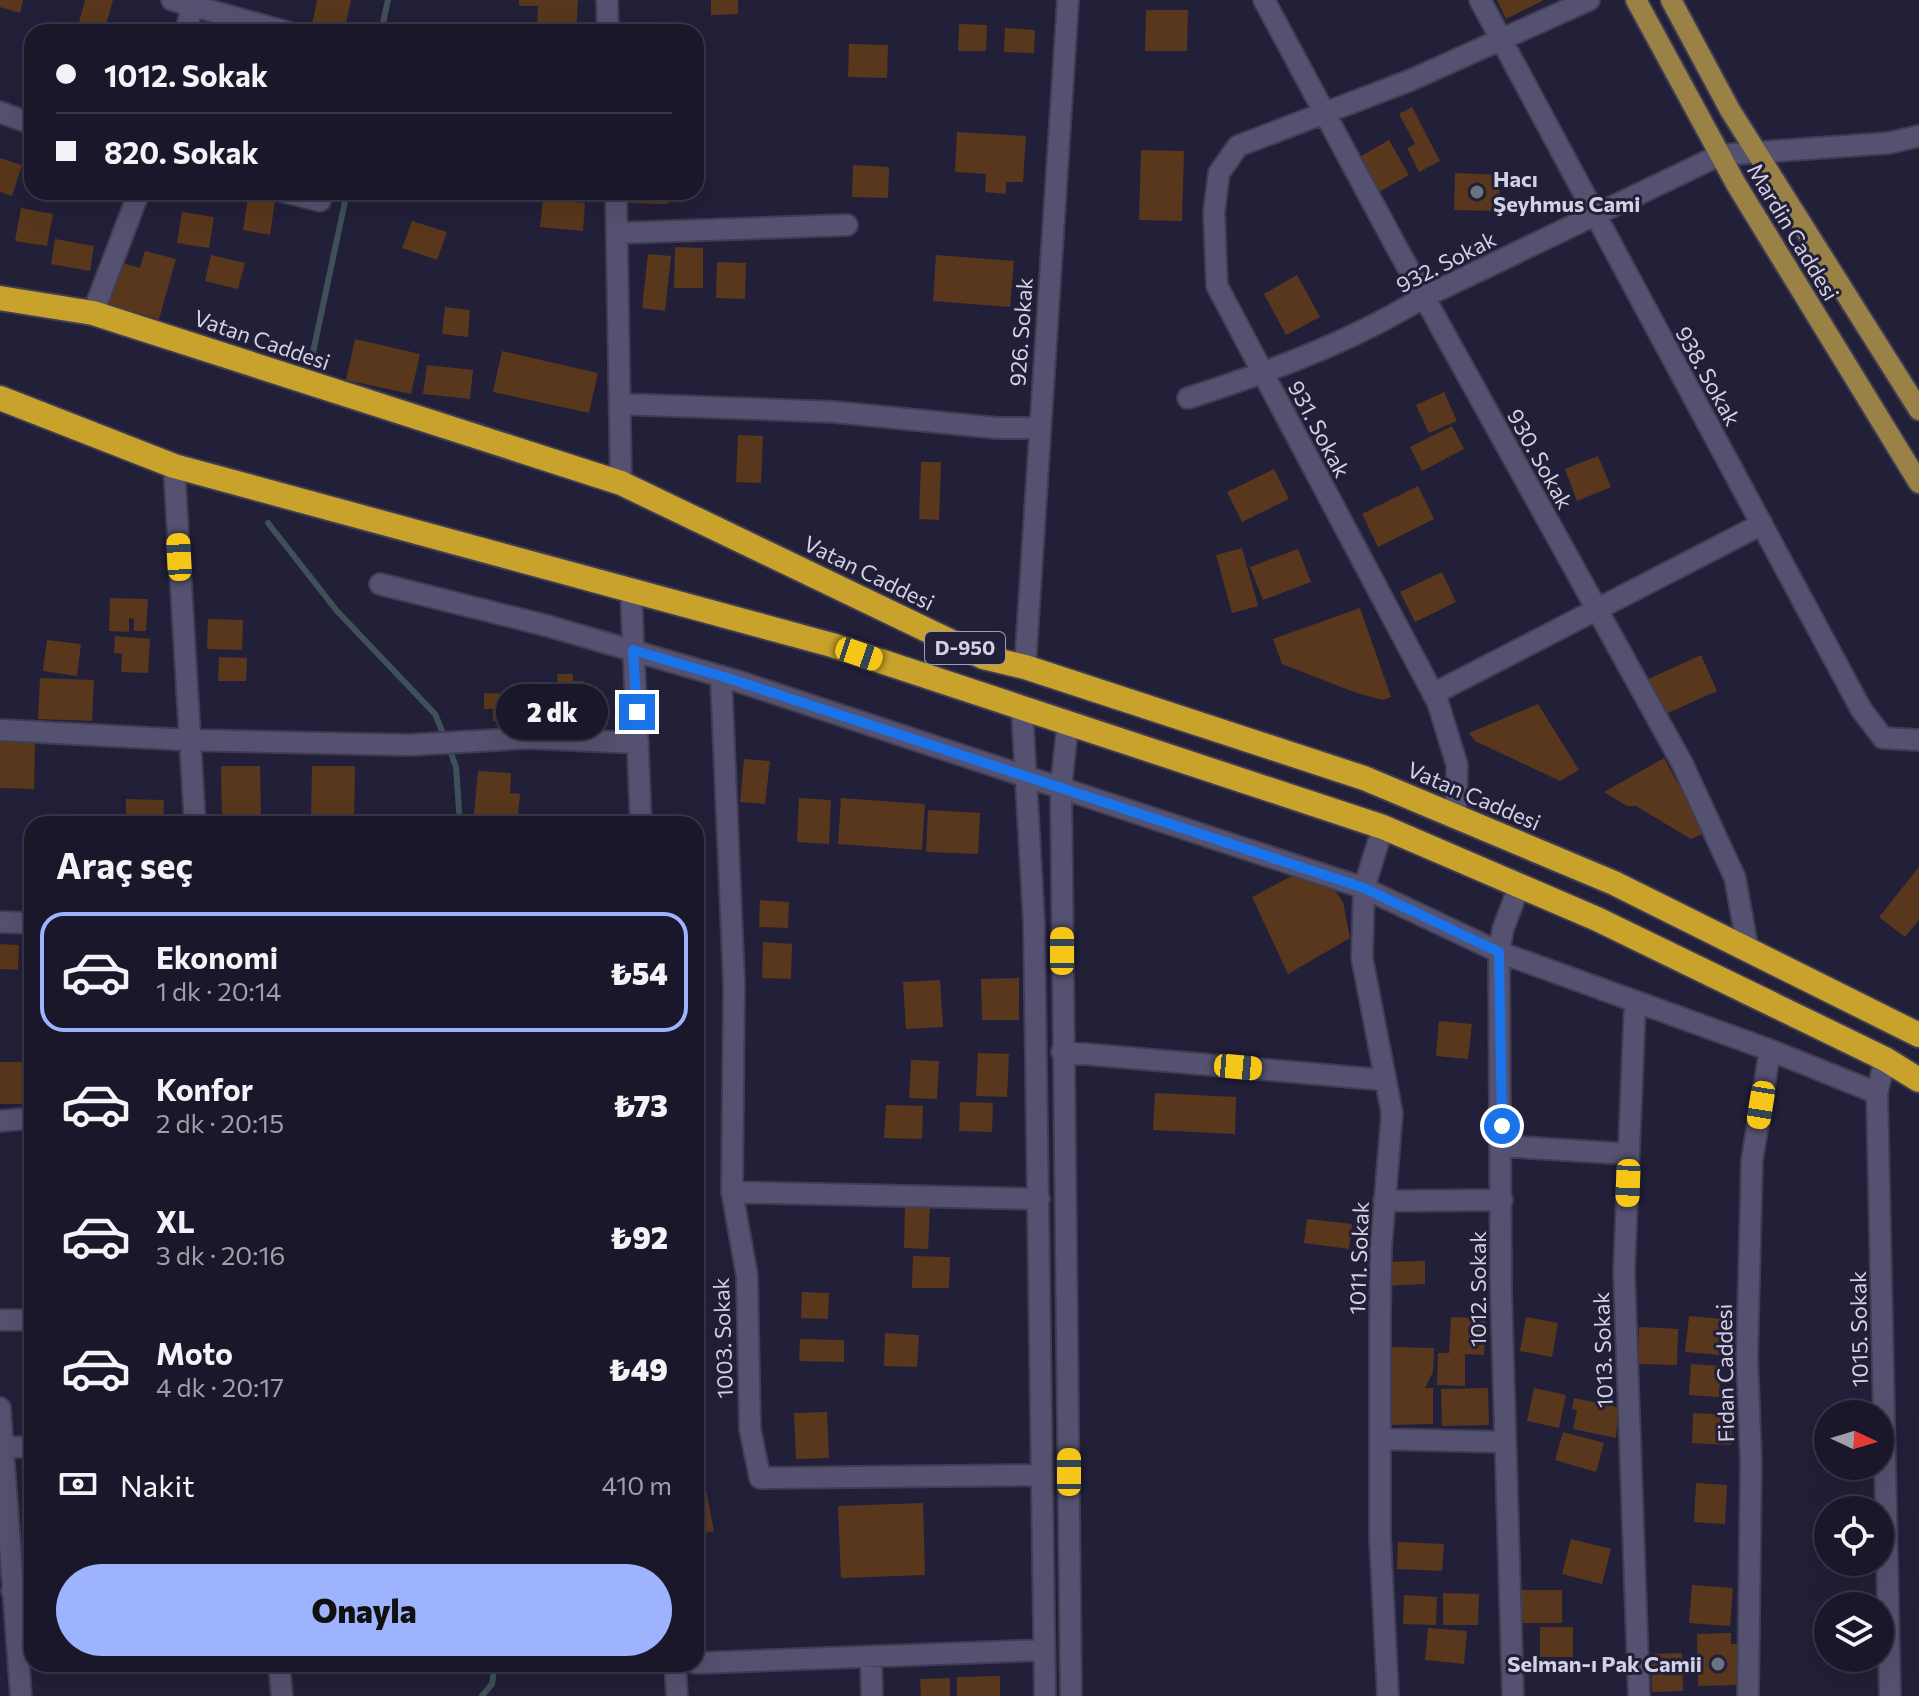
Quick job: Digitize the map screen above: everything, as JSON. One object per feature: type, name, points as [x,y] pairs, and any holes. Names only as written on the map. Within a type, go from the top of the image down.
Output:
[{"type":"highway","name":"Vatan Caddesi","points":[[0,298],[93,313],[621,483],[983,657],[1025,667],[1364,778],[1614,883],[1919,1035]]},
{"type":"highway","name":"D-950","points":[[0,398],[174,466],[832,645],[1383,827],[1520,884],[1885,1059],[1919,1080]]},
{"type":"main road","name":"Mardin Caddesi","points":[[1636,0],[1720,155],[1919,483]]},
{"type":"main road","name":"Mardin Caddesi","points":[[1671,0],[1757,153],[1919,410]]},
{"type":"street","points":[[607,0],[608,24]]},
{"type":"street","name":"926. Sokak","points":[[1025,667],[1038,428],[1068,0]]},
{"type":"street","name":"930. Sokak","points":[[1264,0],[1596,613],[1682,763],[1735,878],[1748,950]]},
{"type":"street","name":"938. Sokak","points":[[1480,0],[1861,709],[1883,738],[1919,740]]},
{"type":"street","name":"931. Sokak","points":[[1456,817],[1457,765],[1433,694],[1217,286],[1214,212],[1219,173],[1238,146],[1326,115],[1589,0]]},
{"type":"street","points":[[186,24],[186,2],[260,24]]},
{"type":"street","points":[[0,112],[24,121]]},
{"type":"street","points":[[1720,155],[1889,143],[1919,136]]},
{"type":"street","name":"932. Sokak","points":[[1188,398],[1262,374],[1386,320],[1424,297],[1720,155]]},
{"type":"street","points":[[93,313],[136,200]]},
{"type":"street","points":[[316,200],[320,201]]},
{"type":"street","points":[[616,200],[621,483]]},
{"type":"street","points":[[617,233],[847,225]]},
{"type":"street","points":[[620,404],[835,412],[997,428],[1038,428]]},
{"type":"street","points":[[174,466],[194,816]]},
{"type":"street","points":[[1433,694],[1596,613],[1762,524]]},
{"type":"street","points":[[380,584],[721,676],[1364,888],[1499,952],[1770,1050],[1877,1093]]},
{"type":"street","points":[[631,591],[641,816]]},
{"type":"street","name":"1003. Sokak","points":[[721,676],[726,718],[725,769],[734,983],[732,1192],[747,1276],[750,1429],[760,1478],[1041,1475]]},
{"type":"street","points":[[1022,709],[1034,923],[1045,1696]]},
{"type":"street","points":[[1068,722],[1061,787],[1071,1696]]},
{"type":"street","points":[[0,730],[189,740],[409,745],[529,738],[638,743]]},
{"type":"street","name":"1011. Sokak","points":[[1383,827],[1364,888],[1362,958],[1392,1113],[1384,1201],[1380,1439],[1380,1537],[1388,1696]]},
{"type":"street","name":"1012. Sokak","points":[[1513,1696],[1505,1442],[1499,952],[1503,929],[1520,884]]},
{"type":"street","points":[[0,922],[24,923]]},
{"type":"street","name":"1013. Sokak","points":[[1635,1003],[1624,1271],[1639,1696]]},
{"type":"street","name":"Fidan Caddesi","points":[[1748,1696],[1751,1462],[1747,1357],[1752,1160],[1770,1050]]},
{"type":"street","points":[[1062,1052],[1385,1080]]},
{"type":"street","name":"1015. Sokak","points":[[1885,1059],[1877,1093],[1890,1696]]},
{"type":"street","points":[[0,1121],[24,1119]]},
{"type":"street","points":[[1502,1146],[1629,1154]]},
{"type":"street","points":[[732,1192],[1039,1199]]},
{"type":"street","points":[[1384,1201],[1502,1200]]},
{"type":"street","points":[[0,1320],[24,1320]]},
{"type":"street","points":[[0,1408],[22,1592],[7,1632],[21,1696]]},
{"type":"street","points":[[1380,1439],[1505,1442]]},
{"type":"street","points":[[5,1447],[24,1447]]},
{"type":"street","points":[[704,1663],[1044,1650]]},
{"type":"street","points":[[871,1657],[872,1696]]},
{"type":"street","points":[[280,1672],[282,1696]]},
{"type":"street","points":[[676,1672],[677,1696]]},
{"type":"building","points":[[0,0],[23,0],[20,13],[0,7]]},
{"type":"building","points":[[85,0],[113,0],[106,24],[79,24]]},
{"type":"building","points":[[317,0],[351,0],[346,24],[312,24]]},
{"type":"building","points":[[519,0],[578,0],[576,24],[537,24],[538,6],[519,6]]},
{"type":"building","points":[[711,0],[738,0],[738,14],[711,15]]},
{"type":"building","points":[[1497,0],[1544,0],[1506,19]]},
{"type":"building","points":[[1146,10],[1188,10],[1187,51],[1145,51]]},
{"type":"building","points":[[959,24],[987,25],[986,51],[958,51]]},
{"type":"building","points":[[1005,28],[1035,30],[1034,53],[1004,52]]},
{"type":"building","points":[[849,44],[888,45],[887,78],[848,77]]},
{"type":"building","points":[[1412,107],[1440,161],[1419,172],[1407,148],[1415,144],[1399,114]]},
{"type":"building","points":[[957,132],[1026,136],[1023,182],[1006,182],[1006,194],[985,192],[986,174],[955,172]]},
{"type":"building","points":[[1389,140],[1409,175],[1377,193],[1358,158]]},
{"type":"building","points":[[1141,150],[1184,151],[1182,221],[1139,220]]},
{"type":"building","points":[[0,158],[22,165],[12,196],[0,192]]},
{"type":"building","points":[[853,165],[889,167],[888,198],[852,197]]},
{"type":"building","name":"Hacı Şeyhmus Cami","points":[[1455,173],[1500,175],[1499,211],[1454,210]]},
{"type":"building","points":[[247,200],[275,201],[270,235],[243,230]]},
{"type":"building","points":[[543,200],[585,203],[583,231],[540,227]]},
{"type":"building","points":[[625,200],[668,200],[668,204],[625,203]]},
{"type":"building","points":[[21,208],[53,214],[47,246],[15,241]]},
{"type":"building","points":[[182,212],[214,217],[209,248],[177,243]]},
{"type":"building","points":[[412,221],[447,232],[437,260],[402,248]]},
{"type":"building","points":[[55,239],[94,246],[90,271],[51,264]]},
{"type":"building","points":[[675,247],[703,248],[703,288],[674,288]]},
{"type":"building","points":[[145,251],[176,259],[159,319],[104,304],[116,261],[140,268]]},
{"type":"building","points":[[648,254],[671,256],[665,311],[642,308]]},
{"type":"building","points":[[211,255],[245,263],[238,289],[205,281]]},
{"type":"building","points":[[936,255],[1014,261],[1010,307],[933,301]]},
{"type":"building","points":[[717,262],[746,263],[745,299],[716,298]]},
{"type":"building","points":[[1297,275],[1320,317],[1286,335],[1264,294]]},
{"type":"building","points":[[445,307],[470,310],[468,337],[442,334]]},
{"type":"building","points":[[355,339],[420,354],[411,394],[346,380]]},
{"type":"building","points":[[502,351],[598,373],[589,413],[493,392]]},
{"type":"building","points":[[427,365],[473,370],[470,399],[423,394]]},
{"type":"building","points":[[1444,392],[1457,421],[1429,433],[1416,405]]},
{"type":"building","points":[[1452,426],[1464,449],[1422,471],[1410,447]]},
{"type":"building","points":[[738,435],[763,436],[761,483],[736,482]]},
{"type":"building","points":[[1598,456],[1611,487],[1577,501],[1565,469]]},
{"type":"building","points":[[921,462],[941,462],[939,520],[919,519]]},
{"type":"building","points":[[1274,469],[1289,499],[1242,522],[1227,492]]},
{"type":"building","points":[[1418,486],[1434,519],[1378,547],[1362,514]]},
{"type":"building","points":[[1242,548],[1258,606],[1232,613],[1216,555]]},
{"type":"building","points":[[1298,549],[1311,582],[1263,600],[1250,567]]},
{"type":"building","points":[[1442,572],[1456,602],[1415,622],[1400,592]]},
{"type":"building","points":[[110,598],[148,599],[146,631],[134,631],[134,619],[129,618],[129,632],[109,631]]},
{"type":"building","points":[[1360,608],[1391,697],[1382,700],[1354,692],[1282,664],[1273,639]]},
{"type":"building","points":[[208,619],[243,620],[242,650],[207,649]]},
{"type":"building","points":[[115,636],[150,639],[148,673],[121,672],[122,654],[114,653]]},
{"type":"building","points":[[47,640],[81,644],[77,676],[43,671]]},
{"type":"building","points":[[1701,655],[1717,691],[1659,717],[1644,681]]},
{"type":"building","points":[[219,657],[247,658],[246,681],[218,681]]},
{"type":"building","points":[[557,674],[573,674],[573,681],[584,681],[584,686],[597,686],[599,732],[559,734],[558,725],[536,726],[535,693],[558,692]]},
{"type":"building","points":[[40,678],[94,680],[92,721],[38,719]]},
{"type":"building","points":[[484,693],[521,694],[521,721],[493,721],[493,709],[484,709]]},
{"type":"building","points":[[1538,704],[1579,770],[1560,781],[1475,741],[1469,733]]},
{"type":"building","points":[[0,740],[35,741],[34,789],[0,788]]},
{"type":"building","points":[[1664,758],[1705,833],[1691,839],[1636,806],[1627,806],[1604,792]]},
{"type":"building","points":[[744,759],[770,761],[765,804],[740,802]]},
{"type":"building","points":[[221,766],[260,766],[261,816],[222,816]]},
{"type":"building","points":[[312,766],[355,766],[354,816],[311,816]]},
{"type":"building","points":[[478,771],[511,773],[510,793],[520,794],[518,816],[474,816]]},
{"type":"building","points":[[799,798],[831,800],[829,844],[797,842]]},
{"type":"building","points":[[841,798],[925,804],[922,850],[838,844]]},
{"type":"building","points":[[126,799],[164,800],[163,816],[126,816]]},
{"type":"building","points":[[928,810],[980,813],[978,854],[926,852]]},
{"type":"building","points":[[1919,867],[1919,920],[1905,937],[1879,917]]},
{"type":"building","points":[[1301,871],[1333,888],[1343,902],[1350,938],[1288,974],[1252,897]]},
{"type":"building","points":[[760,900],[789,902],[788,928],[759,927]]},
{"type":"building","points":[[763,942],[792,944],[791,979],[762,978]]},
{"type":"building","points":[[0,944],[19,945],[18,970],[0,969]]},
{"type":"building","points":[[1019,978],[1019,1020],[982,1020],[981,979]]},
{"type":"building","points":[[940,980],[943,1027],[906,1029],[903,982]]},
{"type":"building","points":[[1439,1021],[1472,1024],[1468,1059],[1436,1056]]},
{"type":"building","points":[[978,1053],[1009,1054],[1007,1097],[976,1096]]},
{"type":"building","points":[[911,1060],[939,1061],[937,1099],[909,1098]]},
{"type":"building","points":[[0,1062],[24,1062],[24,1104],[0,1104]]},
{"type":"building","points":[[1155,1093],[1236,1097],[1235,1134],[1153,1130]]},
{"type":"building","points":[[960,1102],[993,1103],[992,1132],[959,1131]]},
{"type":"building","points":[[886,1105],[923,1106],[922,1139],[884,1138]]},
{"type":"building","points":[[905,1203],[930,1204],[928,1249],[904,1248]]},
{"type":"building","points":[[1307,1219],[1352,1224],[1349,1249],[1304,1243]]},
{"type":"building","points":[[913,1256],[950,1257],[949,1288],[912,1288]]},
{"type":"building","points":[[1425,1261],[1425,1284],[1384,1286],[1384,1262]]},
{"type":"building","points":[[802,1292],[829,1293],[828,1319],[801,1318]]},
{"type":"building","points":[[1689,1316],[1723,1319],[1720,1355],[1685,1352]]},
{"type":"building","points":[[1451,1317],[1486,1318],[1484,1355],[1465,1354],[1465,1386],[1437,1385],[1438,1353],[1449,1353]]},
{"type":"building","points":[[1526,1317],[1558,1323],[1552,1357],[1520,1351]]},
{"type":"building","points":[[1639,1327],[1678,1329],[1677,1365],[1638,1364]]},
{"type":"building","points":[[885,1333],[919,1335],[917,1367],[884,1366]]},
{"type":"building","points":[[800,1339],[844,1340],[844,1362],[799,1361]]},
{"type":"building","points":[[1391,1347],[1434,1348],[1433,1372],[1425,1388],[1433,1388],[1433,1424],[1389,1425]]},
{"type":"building","points":[[1691,1364],[1721,1366],[1719,1397],[1689,1395]]},
{"type":"building","points":[[1488,1388],[1489,1425],[1442,1426],[1441,1389]]},
{"type":"building","points":[[1534,1388],[1566,1395],[1559,1428],[1527,1421]]},
{"type":"building","points":[[1574,1398],[1618,1407],[1616,1438],[1573,1429],[1577,1410],[1572,1409]]},
{"type":"building","points":[[827,1412],[829,1458],[796,1459],[794,1413]]},
{"type":"building","points":[[1693,1413],[1733,1415],[1731,1445],[1692,1443]]},
{"type":"building","points":[[1563,1432],[1604,1443],[1596,1472],[1555,1460]]},
{"type":"building","points":[[1696,1483],[1727,1485],[1725,1524],[1694,1522]]},
{"type":"building","points":[[704,1490],[714,1531],[704,1533]]},
{"type":"building","points":[[923,1503],[925,1575],[841,1578],[838,1506]]},
{"type":"building","points":[[1571,1539],[1611,1549],[1602,1584],[1562,1574]]},
{"type":"building","points":[[1398,1542],[1444,1544],[1442,1571],[1397,1569]]},
{"type":"building","points":[[1692,1585],[1733,1588],[1730,1626],[1689,1623]]},
{"type":"building","points":[[1521,1590],[1562,1590],[1562,1623],[1521,1623]]},
{"type":"building","points":[[1443,1593],[1479,1594],[1478,1625],[1443,1625]]},
{"type":"building","points":[[1404,1595],[1437,1597],[1436,1625],[1403,1624]]},
{"type":"building","points":[[1540,1627],[1573,1627],[1573,1657],[1540,1657]]},
{"type":"building","points":[[1428,1628],[1467,1631],[1464,1664],[1425,1660]]},
{"type":"building","name":"Selman-ı Pak Camii","points":[[1731,1633],[1731,1644],[1739,1644],[1739,1685],[1698,1686],[1697,1634]]},
{"type":"building","points":[[1682,1653],[1683,1691],[1652,1692],[1651,1654]]},
{"type":"building","points":[[1000,1676],[1000,1696],[957,1696],[957,1677]]},
{"type":"building","points":[[950,1678],[950,1696],[921,1696],[920,1679]]},
{"type":"waterway","points":[[383,24],[388,0]]},
{"type":"waterway","points":[[312,357],[345,200]]},
{"type":"waterway","points":[[268,523],[337,611],[435,714],[445,738]]},
{"type":"waterway","points":[[449,748],[456,767],[459,816]]},
{"type":"waterway","points":[[482,1696],[492,1684],[494,1672]]},
{"type":"place","name":"Hacı Şeyhmus Cami","points":[[1477,192]]},
{"type":"place","name":"Selman-ı Pak Camii","points":[[1718,1664]]},
{"type":"route","points":[[637,712],[633,650],[734,680],[1364,888],[1472,939],[1499,952],[1502,1126]]}]
